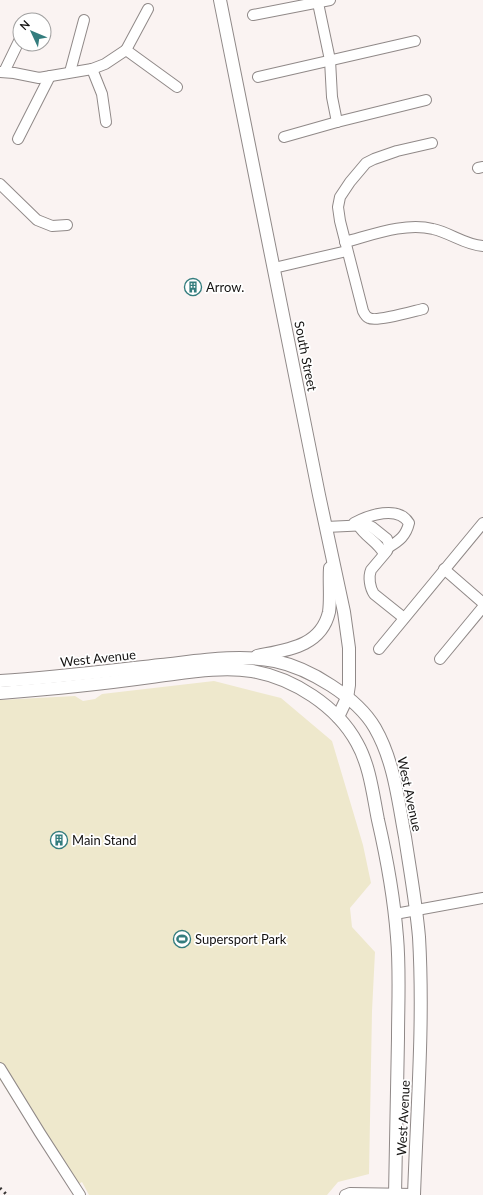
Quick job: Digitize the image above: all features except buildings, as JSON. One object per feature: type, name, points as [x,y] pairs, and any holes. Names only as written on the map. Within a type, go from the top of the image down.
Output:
[{"type":"street","name":"South Street","points":[[220,0],[344,612],[349,648],[349,684],[347,698],[338,717]]},
{"type":"street","points":[[254,15],[330,0]]},
{"type":"street","points":[[318,3],[330,60],[332,97],[337,122]]},
{"type":"street","points":[[13,52],[2,72],[39,78],[92,69],[105,64],[126,50],[148,9]]},
{"type":"street","points":[[70,72],[84,20]]},
{"type":"street","points":[[258,76],[415,42]]},
{"type":"street","points":[[126,50],[177,87]]},
{"type":"street","points":[[92,69],[102,94],[106,122]]},
{"type":"street","points":[[18,139],[50,76]]},
{"type":"street","points":[[284,137],[426,100]]},
{"type":"street","points":[[423,310],[380,318],[368,318],[362,311],[338,207],[340,197],[366,163],[408,148],[432,143]]},
{"type":"street","points":[[0,184],[37,220],[52,226],[67,225]]},
{"type":"street","points":[[274,268],[346,247],[391,230],[416,227],[435,229],[468,243],[483,246]]},
{"type":"street","points":[[326,527],[353,525],[368,517],[386,513],[393,513],[406,518],[409,523],[407,531],[400,541],[386,551],[371,570],[370,578],[372,592],[404,618]]},
{"type":"street","points":[[379,649],[483,523]]},
{"type":"street","points":[[353,525],[386,551]]},
{"type":"street","points":[[246,658],[292,649],[302,645],[319,631],[326,621],[329,610],[330,546]]},
{"type":"street","points":[[444,570],[483,602]]},
{"type":"street","points":[[440,659],[483,607]]},
{"type":"street","name":"West Avenue","points":[[0,681],[43,678],[194,661],[246,658],[276,662],[300,668],[329,684],[347,698],[369,720],[381,741],[389,762],[402,824],[419,937],[421,1011],[414,1194]]},
{"type":"street","name":"West Avenue","points":[[0,693],[83,686],[214,669],[242,670],[264,673],[291,683],[308,693],[338,717],[352,734],[367,766],[388,864],[395,914],[398,986],[395,1194]]},
{"type":"street","points":[[395,914],[483,898]]},
{"type":"street","points":[[0,1068],[80,1195]]},
{"type":"street","points":[[344,1195],[414,1194]]},
{"type":"shaded area","name":"Supersport Park","points":[[214,681],[281,698],[332,741],[363,845],[371,883],[350,908],[352,927],[375,952],[372,1011],[369,1174],[338,1182],[327,1195],[89,1195],[82,1182],[70,1189],[0,1080],[0,700],[75,696],[83,701],[95,699],[102,694]]},
{"type":"railway","points":[[0,1188],[7,1195]]},
{"type":"place","name":"Arrow.","points":[[193,287]]},
{"type":"place","name":"Main Stand","points":[[59,840]]},
{"type":"place","name":"Supersport Park","points":[[182,939]]}]
